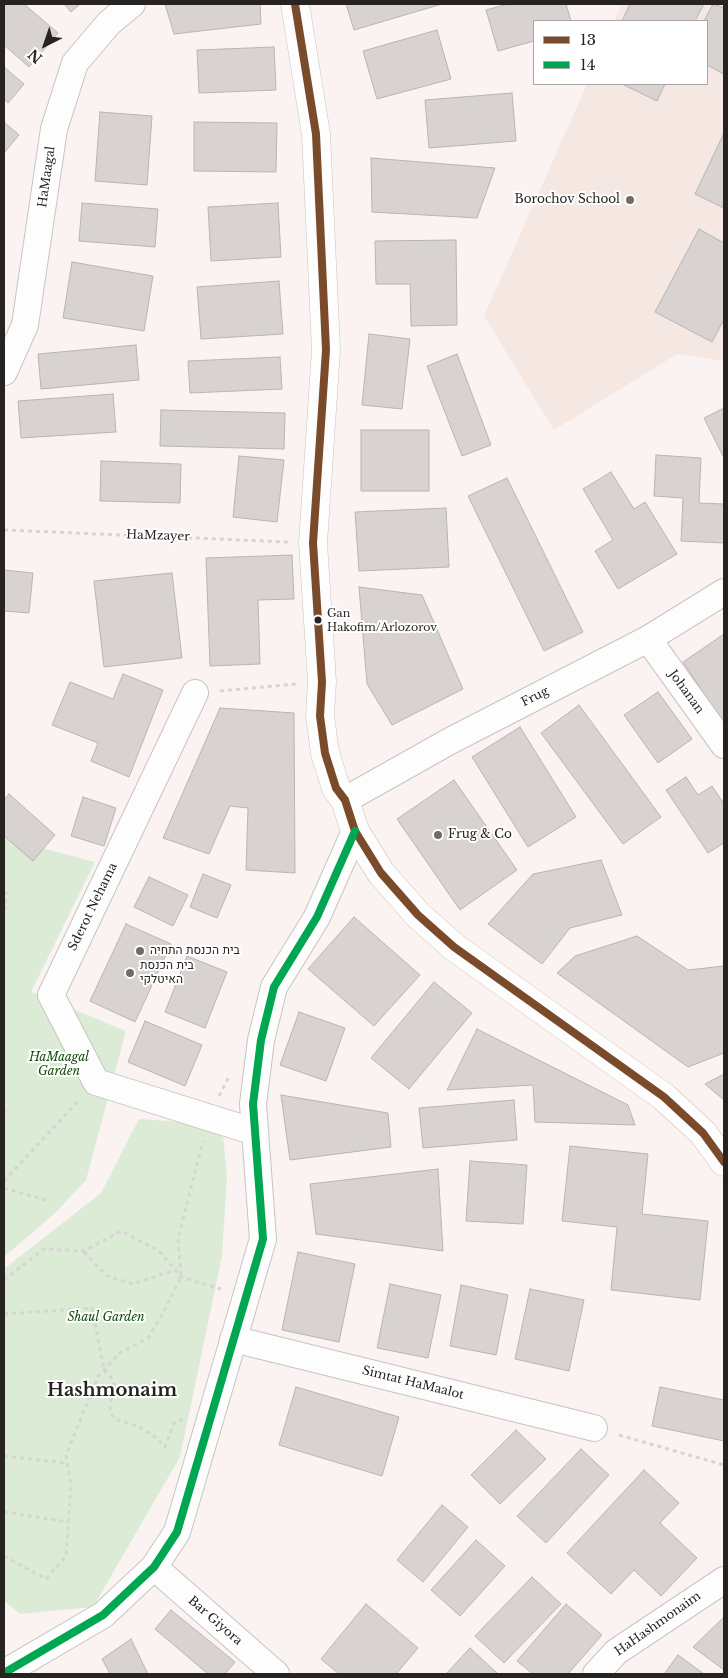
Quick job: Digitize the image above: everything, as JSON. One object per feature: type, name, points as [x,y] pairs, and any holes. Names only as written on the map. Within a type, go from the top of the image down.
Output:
[{"type":"street","name":"HaMaagal","points":[[4,372],[25,325],[54,129],[75,64],[109,23],[132,4]]},
{"type":"street","points":[[295,4],[316,134],[326,350],[313,543],[322,682],[320,716],[324,753],[336,788],[345,800],[354,831],[381,873],[418,915],[454,948],[664,1097],[703,1133],[724,1162]]},
{"type":"street","name":"Frug","points":[[345,800],[450,741],[648,639],[724,592]]},
{"type":"street","name":"Johanan","points":[[648,639],[724,745]]},
{"type":"street","name":"Sderot Nehama","points":[[96,1082],[51,995],[195,693]]},
{"type":"street","points":[[4,1673],[103,1615],[154,1567],[177,1532],[263,1239],[253,1104],[260,1040],[274,987],[317,917],[354,831]]},
{"type":"street","points":[[96,1082],[255,1132]]},
{"type":"street","name":"Simtat HaMaalot","points":[[233,1339],[594,1428]]},
{"type":"street","name":"Bar Giyora","points":[[154,1567],[276,1674]]},
{"type":"street","name":"HaHashmonaim","points":[[596,1674],[616,1652],[724,1580]]},
{"type":"path","name":"HaMzayer","points":[[4,530],[313,543]]},
{"type":"path","points":[[195,693],[322,682]]},
{"type":"path","points":[[4,893],[6,893],[4,925]]},
{"type":"path","points":[[4,1556],[46,1579],[66,1556],[71,1486],[66,1455],[98,1376],[120,1353],[148,1338],[181,1277],[178,1239],[198,1156],[210,1117],[230,1076]]},
{"type":"path","points":[[4,1181],[96,1082]]},
{"type":"path","points":[[4,1101],[4,1128]]},
{"type":"path","points":[[4,1188],[46,1200]]},
{"type":"path","points":[[4,1280],[44,1249],[84,1251],[121,1231],[159,1251],[181,1277],[246,1296]]},
{"type":"path","points":[[84,1251],[107,1276],[133,1284],[175,1270]]},
{"type":"path","points":[[4,1314],[92,1308],[104,1370],[111,1377],[114,1384],[110,1407],[111,1414],[115,1419],[140,1427],[155,1437],[165,1447],[171,1428],[178,1421],[210,1416]]},
{"type":"path","points":[[594,1428],[724,1465]]},
{"type":"path","points":[[4,1456],[67,1462]]},
{"type":"path","points":[[4,1512],[69,1522]]},
{"type":"shaded area","name":"Borochov School","points":[[622,4],[724,4],[724,361],[677,354],[554,430],[484,316],[587,85],[708,85],[708,20],[614,20]]},
{"type":"green space","name":"HaMaagal Garden","points":[[4,838],[95,862],[31,992],[126,1031],[86,1180],[54,1214],[4,1257]]},
{"type":"green space","name":"Shaul Garden","points":[[139,1119],[222,1125],[227,1177],[222,1256],[180,1457],[93,1607],[20,1614],[4,1601],[4,1269],[101,1193]]},
{"type":"building","points":[[4,4],[24,4],[58,33],[29,67],[4,45]]},
{"type":"building","points":[[64,4],[80,4],[71,12]]},
{"type":"building","points":[[165,4],[260,4],[261,24],[174,34]]},
{"type":"building","points":[[346,4],[442,4],[354,30]]},
{"type":"building","points":[[508,4],[566,4],[571,20],[533,20],[533,41],[498,51],[486,10]]},
{"type":"building","points":[[630,4],[704,4],[696,20],[622,20]]},
{"type":"building","points":[[713,4],[724,8],[724,74],[708,66],[708,20],[705,20]]},
{"type":"building","points":[[437,30],[451,79],[377,99],[363,51]]},
{"type":"building","points":[[274,47],[276,90],[199,93],[197,50]]},
{"type":"building","points":[[4,67],[24,84],[8,103],[4,99]]},
{"type":"building","points":[[624,85],[665,85],[657,101]]},
{"type":"building","points":[[512,93],[516,141],[429,148],[425,100]]},
{"type":"building","points":[[100,112],[152,116],[147,185],[95,181]]},
{"type":"building","points":[[4,122],[19,135],[4,153]]},
{"type":"building","points":[[194,122],[277,123],[276,172],[194,171]]},
{"type":"building","points":[[724,133],[724,208],[695,194]]},
{"type":"building","points":[[371,158],[495,168],[477,218],[372,212]]},
{"type":"building","points":[[82,203],[158,209],[155,247],[79,241]]},
{"type":"building","points":[[278,203],[281,257],[211,261],[208,207]]},
{"type":"building","points":[[699,229],[724,243],[724,319],[712,342],[655,312]]},
{"type":"building","points":[[456,240],[457,325],[411,326],[410,284],[376,284],[375,241]]},
{"type":"building","points":[[72,262],[153,276],[144,331],[63,318]]},
{"type":"building","points":[[279,281],[283,334],[201,339],[197,287]]},
{"type":"building","points":[[369,334],[410,339],[402,409],[362,405]]},
{"type":"building","points":[[136,345],[139,380],[41,389],[38,354]]},
{"type":"building","points":[[457,354],[491,445],[462,456],[427,366]]},
{"type":"building","points":[[280,357],[282,389],[190,393],[188,361]]},
{"type":"building","points":[[113,394],[116,432],[21,438],[18,401]]},
{"type":"building","points":[[724,408],[724,458],[704,418]]},
{"type":"building","points":[[161,410],[285,413],[284,449],[160,446]]},
{"type":"building","points":[[361,430],[429,430],[429,491],[361,491]]},
{"type":"building","points":[[656,455],[701,458],[699,503],[724,504],[724,543],[681,541],[683,498],[654,496]]},
{"type":"building","points":[[239,456],[284,460],[277,522],[233,517]]},
{"type":"building","points":[[101,461],[181,464],[180,503],[100,501]]},
{"type":"building","points":[[611,472],[634,509],[645,502],[677,554],[618,589],[595,551],[613,540],[583,489]]},
{"type":"building","points":[[507,478],[583,632],[544,651],[468,496]]},
{"type":"building","points":[[446,508],[449,567],[359,571],[355,512]]},
{"type":"building","points":[[292,555],[294,599],[258,600],[260,664],[210,666],[206,558]]},
{"type":"building","points":[[4,570],[33,573],[29,613],[4,611]]},
{"type":"building","points":[[172,573],[182,658],[104,667],[94,581]]},
{"type":"building","points":[[359,587],[422,595],[463,689],[392,725],[367,684]]},
{"type":"building","points":[[724,634],[724,724],[683,662]]},
{"type":"building","points":[[123,674],[163,690],[129,777],[91,761],[98,743],[52,725],[70,682],[113,699]]},
{"type":"building","points":[[658,692],[692,739],[658,763],[624,715]]},
{"type":"building","points":[[579,705],[661,817],[623,844],[541,733]]},
{"type":"building","points":[[220,708],[294,713],[295,873],[246,870],[248,808],[230,806],[209,854],[163,838]]},
{"type":"building","points":[[520,727],[576,817],[528,847],[472,757]]},
{"type":"building","points":[[686,777],[698,795],[712,786],[724,804],[724,843],[708,853],[666,790]]},
{"type":"building","points":[[454,780],[517,870],[460,910],[397,819]]},
{"type":"building","points":[[9,794],[55,835],[33,861],[4,836],[4,800]]},
{"type":"building","points":[[83,797],[116,808],[104,846],[71,836]]},
{"type":"building","points":[[601,860],[622,915],[570,928],[542,964],[488,924],[533,874]]},
{"type":"building","points":[[203,874],[231,885],[217,918],[190,907]]},
{"type":"building","points":[[149,877],[188,895],[173,926],[134,907]]},
{"type":"building","points":[[354,917],[420,975],[374,1026],[308,969]]},
{"type":"building","name":"בית הכנסת האיטלקי","points":[[126,924],[171,944],[135,1022],[90,1001]]},
{"type":"building","points":[[637,936],[688,970],[724,966],[724,1053],[688,1067],[557,973],[575,956]]},
{"type":"building","points":[[187,956],[227,972],[205,1028],[165,1012]]},
{"type":"building","points":[[434,982],[472,1013],[409,1089],[371,1058]]},
{"type":"building","points":[[299,1012],[345,1028],[326,1081],[280,1065]]},
{"type":"building","points":[[145,1021],[202,1045],[185,1086],[128,1062]]},
{"type":"building","points":[[477,1029],[628,1105],[635,1125],[535,1122],[533,1085],[447,1090]]},
{"type":"building","points":[[724,1074],[724,1100],[705,1084]]},
{"type":"building","points":[[281,1095],[388,1113],[391,1147],[290,1160]]},
{"type":"building","points":[[514,1100],[517,1140],[423,1148],[419,1108]]},
{"type":"building","points":[[570,1146],[648,1154],[642,1214],[708,1221],[700,1300],[611,1290],[617,1227],[562,1221]]},
{"type":"building","points":[[470,1161],[527,1165],[523,1224],[466,1221]]},
{"type":"building","points":[[438,1169],[443,1251],[316,1234],[310,1184]]},
{"type":"building","points":[[298,1252],[355,1264],[339,1342],[282,1330]]},
{"type":"building","points":[[390,1284],[441,1295],[428,1358],[377,1348]]},
{"type":"building","points":[[461,1285],[508,1295],[496,1355],[450,1346]]},
{"type":"building","points":[[530,1289],[584,1300],[569,1371],[515,1359]]},
{"type":"building","points":[[296,1387],[399,1417],[382,1476],[279,1445]]},
{"type":"building","points":[[660,1387],[724,1400],[724,1441],[652,1426]]},
{"type":"building","points":[[516,1430],[546,1459],[500,1504],[471,1475]]},
{"type":"building","points":[[581,1449],[609,1475],[546,1543],[517,1516]]},
{"type":"building","points":[[644,1470],[679,1503],[660,1523],[697,1558],[661,1596],[634,1570],[611,1594],[567,1553]]},
{"type":"building","points":[[442,1505],[468,1527],[423,1582],[397,1560]]},
{"type":"building","points":[[476,1540],[505,1566],[460,1616],[431,1590]]},
{"type":"building","points":[[532,1577],[561,1604],[504,1663],[475,1636]]},
{"type":"building","points":[[366,1604],[418,1648],[396,1674],[339,1674],[321,1659]]},
{"type":"building","points":[[566,1604],[602,1635],[568,1674],[533,1674],[517,1661]]},
{"type":"building","points":[[171,1610],[235,1662],[225,1674],[208,1674],[155,1629]]},
{"type":"building","points":[[724,1617],[724,1670],[693,1647]]},
{"type":"building","points":[[131,1639],[148,1674],[110,1674],[102,1659]]},
{"type":"building","points":[[470,1648],[498,1674],[446,1674]]},
{"type":"building","points":[[678,1655],[704,1674],[664,1674]]},
{"type":"transit line","name":"13","points":[[295,4],[316,134],[326,350],[313,543],[322,682],[320,716],[325,753],[336,788],[345,800],[355,831],[381,873],[418,915],[454,947],[664,1097],[703,1133],[724,1162]]},
{"type":"transit line","name":"14","points":[[4,1673],[103,1615],[154,1567],[177,1532],[263,1239],[253,1104],[261,1040],[274,987],[317,917],[355,831]]},
{"type":"place","name":"Borochov School","points":[[630,200]]},
{"type":"place","name":"Gan Hakofim/Arlozorov","points":[[318,620]]},
{"type":"place","name":"Frug & Co","points":[[438,835]]},
{"type":"place","name":"בית הכנסת התחיה","points":[[140,951]]},
{"type":"place","name":"בית הכנסת האיטלקי","points":[[130,973]]},
{"type":"district","name":"Hashmonaim","points":[[112,1391]]}]
